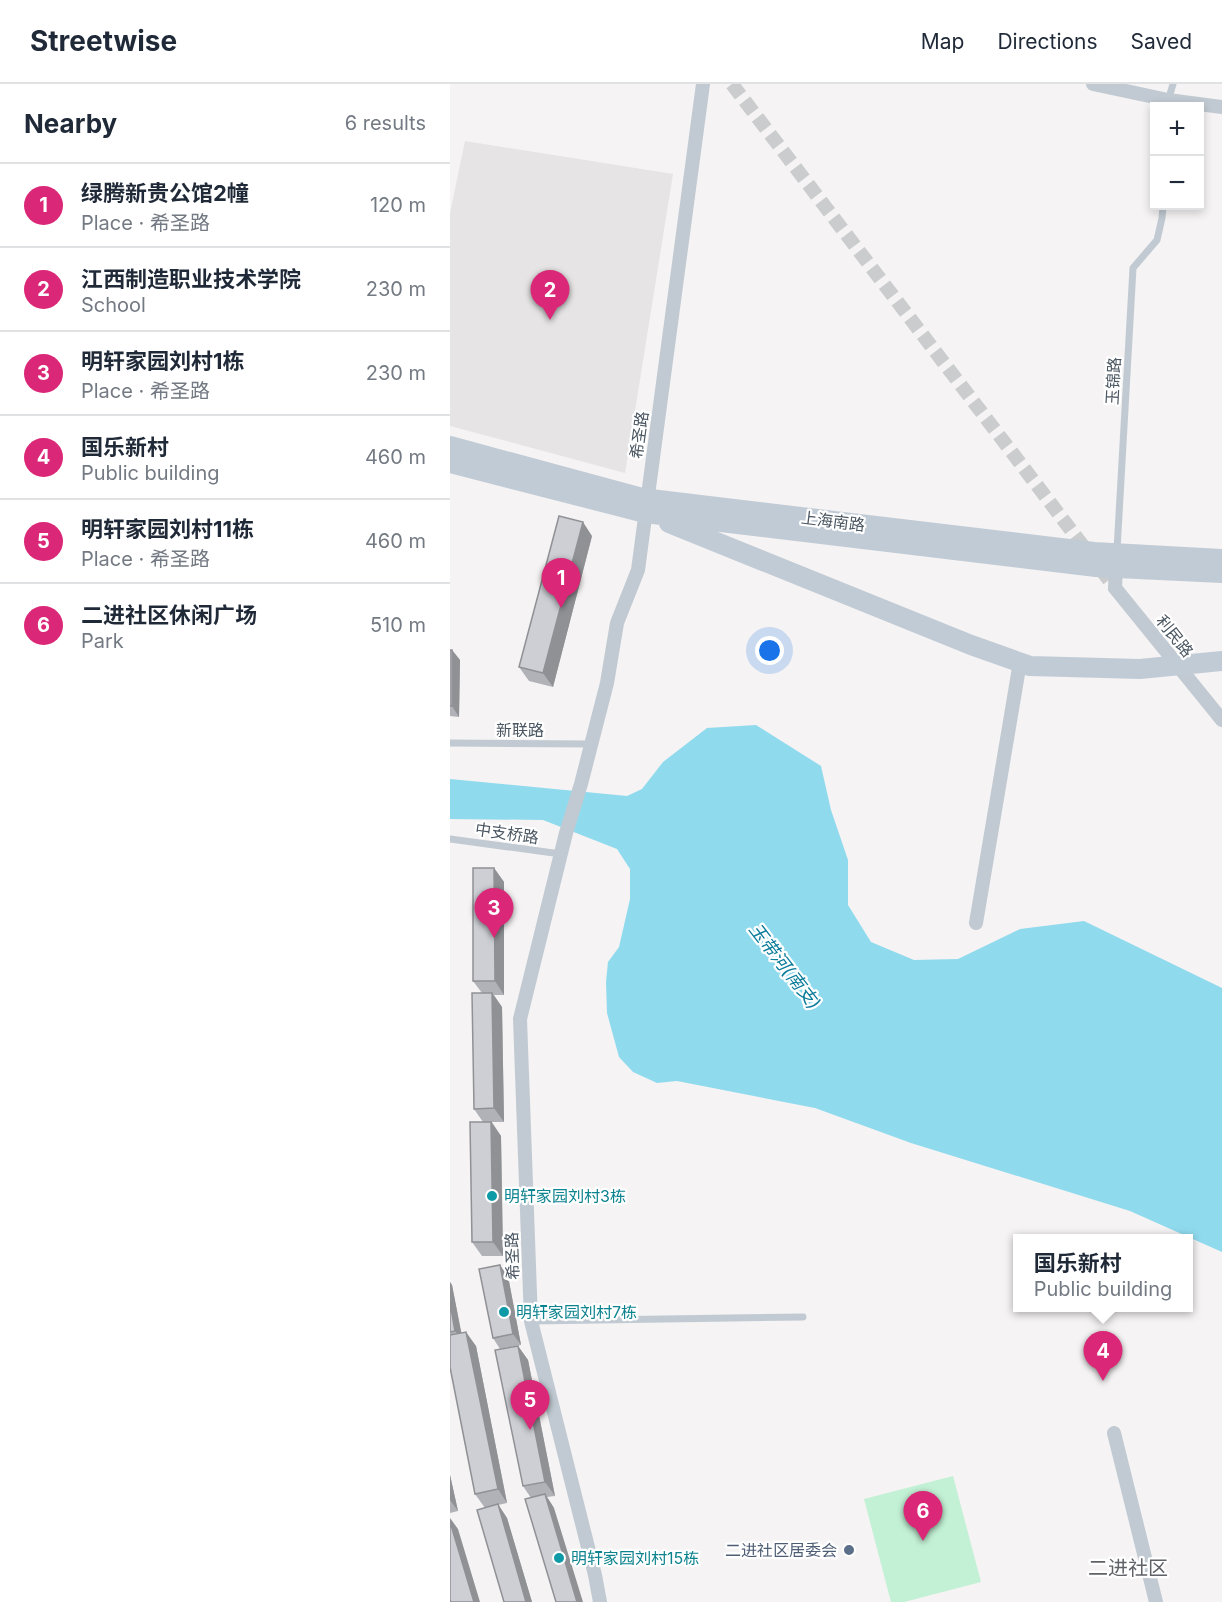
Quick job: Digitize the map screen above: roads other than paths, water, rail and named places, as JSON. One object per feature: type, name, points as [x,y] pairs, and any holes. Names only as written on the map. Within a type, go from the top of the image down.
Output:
[{"type":"main road","name":"上海南路","points":[[450,446],[646,506],[971,645],[1030,666],[1140,669],[1222,661]]},
{"type":"main road","name":"上海南路","points":[[450,463],[646,506],[1072,564],[1117,560],[1222,559]]},
{"type":"main road","name":"上海南路","points":[[1117,560],[1222,573]]},
{"type":"street","name":"希圣路","points":[[600,1602],[531,1321],[520,1019],[566,833],[607,683],[617,623],[638,570],[703,84]]},
{"type":"street","points":[[1093,84],[1164,102]]},
{"type":"street","points":[[1204,106],[1222,107]]},
{"type":"street","name":"利民路","points":[[1117,560],[1115,588],[1222,720]]},
{"type":"street","points":[[976,923],[1020,662]]},
{"type":"street","points":[[1114,1433],[1156,1602]]},
{"type":"lane","points":[[1168,102],[1173,84]]},
{"type":"lane","name":"玉锦路","points":[[1117,560],[1133,268],[1157,240],[1163,210]]},
{"type":"lane","name":"新联路","points":[[450,743],[591,744]]},
{"type":"lane","name":"中支桥路","points":[[450,839],[561,854]]},
{"type":"lane","points":[[531,1321],[802,1317]]},
{"type":"water","name":"玉带河(南支)","points":[[756,725],[821,766],[831,810],[848,860],[848,905],[871,942],[914,960],[958,959],[1020,929],[1084,921],[1222,988],[1222,1252],[1193,1239],[1193,1234],[1182,1234],[1130,1211],[911,1143],[815,1108],[677,1081],[657,1083],[633,1072],[619,1057],[607,1013],[606,982],[608,962],[619,947],[630,899],[630,869],[617,849],[543,820],[450,819],[450,779],[627,796],[642,789],[663,762],[707,728]]},
{"type":"tunnel","points":[[732,84],[1115,588]]},
{"type":"place","name":"江西制造职业技术学院","points":[[550,320]]},
{"type":"place","name":"绿腾新贵公馆2幢","points":[[561,608]]},
{"type":"place","name":"明轩家园刘村1栋","points":[[494,938]]},
{"type":"place","name":"明轩家园刘村3栋","points":[[492,1196]]},
{"type":"place","name":"明轩家园刘村7栋","points":[[504,1312]]},
{"type":"place","name":"国乐新村","points":[[1103,1381]]},
{"type":"place","name":"明轩家园刘村11栋","points":[[530,1430]]},
{"type":"place","name":"二进社区休闲广场","points":[[923,1541]]},
{"type":"place","name":"二进社区居委会","points":[[849,1550]]},
{"type":"place","name":"明轩家园刘村15栋","points":[[559,1558]]},
{"type":"district","name":"二进社区","points":[[1128,1568]]}]
